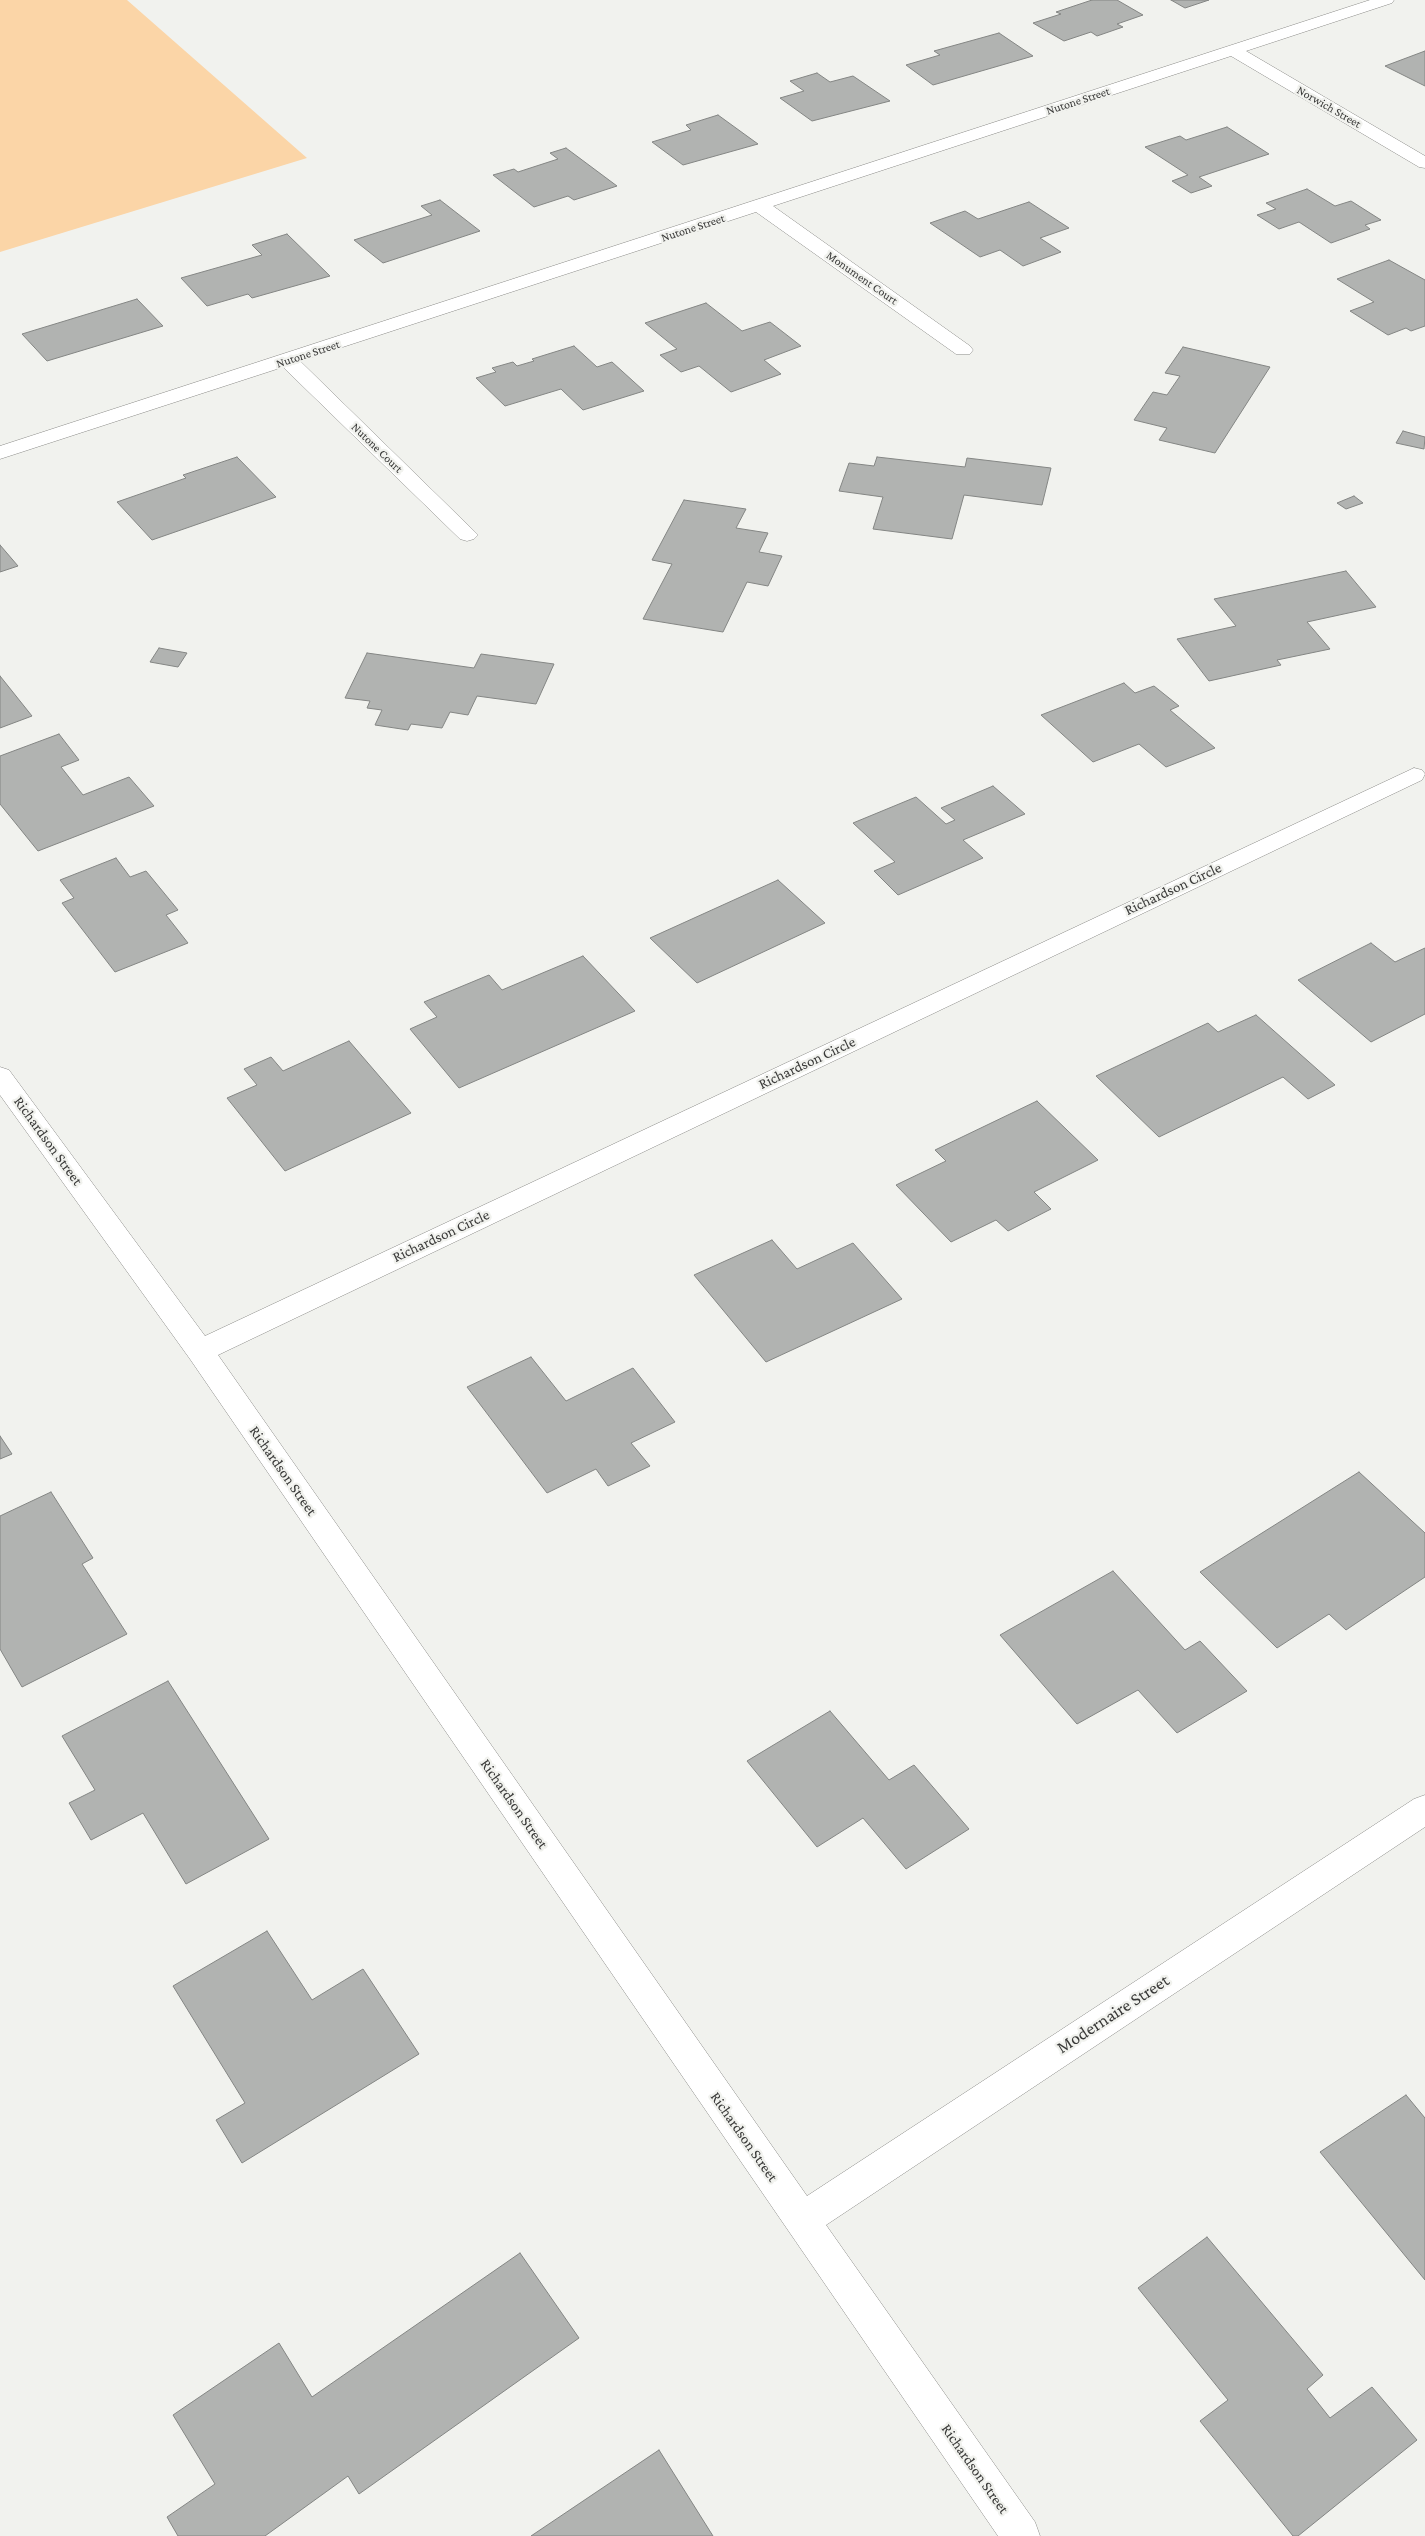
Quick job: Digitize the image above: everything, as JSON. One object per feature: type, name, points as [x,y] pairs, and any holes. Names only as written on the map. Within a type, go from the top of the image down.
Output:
[{"type":"street","name":"Nutone Street","points":[[0,453],[1386,0]]},
{"type":"street","name":"Norwich Street","points":[[1232,50],[1425,164]]},
{"type":"street","name":"Monument Court","points":[[760,206],[963,350]]},
{"type":"street","name":"Nutone Court","points":[[287,360],[467,535]]},
{"type":"street","name":"Richardson Circle","points":[[200,1351],[1414,775]]},
{"type":"street","name":"Richardson Street","points":[[0,1076],[200,1351],[1021,2536]]},
{"type":"street","name":"Modernaire Street","points":[[802,2220],[1425,1809]]},
{"type":"shaded area","points":[[0,0],[127,0],[307,158],[0,252]]},
{"type":"building","points":[[1092,0],[1117,0],[1143,15],[1117,24],[1123,27],[1097,36],[1091,32],[1064,41],[1033,23],[1061,14],[1056,12]]},
{"type":"building","points":[[1171,0],[1209,0],[1185,8]]},
{"type":"building","points":[[999,33],[1033,56],[933,85],[906,65],[940,55],[934,51]]},
{"type":"building","points":[[1425,51],[1425,86],[1385,66]]},
{"type":"building","points":[[817,73],[830,82],[853,76],[890,101],[812,121],[780,98],[804,91],[790,81]]},
{"type":"building","points":[[718,115],[758,144],[683,165],[652,142],[691,130],[686,125]]},
{"type":"building","points":[[1227,127],[1269,154],[1199,177],[1212,186],[1191,193],[1172,181],[1188,175],[1145,147],[1180,136],[1186,140]]},
{"type":"building","points":[[566,148],[617,186],[574,200],[568,196],[534,207],[493,175],[514,169],[518,172],[558,159],[550,153]]},
{"type":"building","points":[[1307,189],[1335,206],[1351,201],[1381,220],[1365,225],[1370,229],[1331,243],[1299,222],[1279,229],[1257,215],[1276,209],[1266,203]]},
{"type":"building","points":[[440,200],[480,231],[383,263],[354,240],[432,215],[421,206]]},
{"type":"building","points":[[1029,202],[1069,228],[1040,238],[1061,252],[1023,266],[1000,250],[980,257],[930,223],[965,211],[978,219]]},
{"type":"building","points":[[287,234],[330,276],[252,298],[248,294],[207,306],[181,278],[262,255],[252,245]]},
{"type":"building","points":[[1389,260],[1425,280],[1425,326],[1411,331],[1406,328],[1388,335],[1350,311],[1374,302],[1337,279]]},
{"type":"building","points":[[137,299],[163,326],[47,361],[22,334]]},
{"type":"building","points":[[706,303],[742,331],[770,322],[801,346],[764,360],[781,374],[731,392],[699,366],[681,372],[660,355],[677,349],[645,323]]},
{"type":"building","points":[[574,346],[597,367],[612,362],[644,391],[583,410],[561,389],[505,406],[476,378],[496,372],[492,368],[513,362],[517,366],[534,361],[532,359]]},
{"type":"building","points":[[1183,347],[1270,367],[1215,453],[1159,440],[1167,428],[1134,420],[1153,392],[1167,395],[1180,376],[1165,373]]},
{"type":"building","points":[[1403,431],[1425,437],[1424,449],[1396,443]]},
{"type":"building","points":[[237,457],[276,497],[152,540],[117,502],[186,478],[183,475]]},
{"type":"building","points":[[877,457],[965,467],[967,458],[1051,468],[1042,505],[964,495],[952,539],[873,529],[883,497],[839,491],[849,463],[874,466]]},
{"type":"building","points":[[1354,496],[1363,503],[1346,509],[1337,503]]},
{"type":"building","points":[[684,500],[746,509],[736,528],[768,533],[759,552],[782,556],[768,586],[747,582],[723,632],[643,619],[672,564],[652,560]]},
{"type":"building","points":[[0,545],[18,566],[0,572]]},
{"type":"building","points":[[1346,571],[1376,607],[1307,622],[1330,649],[1277,660],[1281,665],[1209,681],[1177,639],[1236,626],[1214,599]]},
{"type":"building","points":[[159,648],[187,653],[178,667],[150,662]]},
{"type":"building","points":[[367,653],[474,668],[481,654],[554,664],[536,704],[477,696],[468,715],[450,712],[442,728],[411,724],[408,730],[375,725],[382,710],[367,708],[370,701],[345,698]]},
{"type":"building","points":[[0,676],[32,716],[0,728]]},
{"type":"building","points":[[1124,683],[1135,693],[1154,686],[1179,706],[1170,710],[1215,748],[1166,767],[1139,744],[1093,762],[1041,715]]},
{"type":"building","points":[[59,734],[79,760],[61,767],[83,795],[129,777],[154,806],[38,851],[0,804],[0,756]]},
{"type":"building","points":[[993,786],[1025,814],[963,840],[983,858],[898,895],[874,871],[895,862],[853,823],[916,797],[946,824],[955,820],[941,808]]},
{"type":"building","points":[[116,858],[130,877],[146,871],[178,910],[166,915],[188,943],[115,972],[62,903],[74,898],[60,880]]},
{"type":"building","points":[[778,880],[825,923],[697,983],[650,938]]},
{"type":"building","points":[[1371,943],[1395,962],[1425,948],[1425,1014],[1371,1042],[1298,980]]},
{"type":"building","points":[[583,956],[635,1011],[459,1088],[410,1029],[437,1017],[424,1002],[489,975],[502,990]]},
{"type":"building","points":[[1256,1015],[1335,1085],[1308,1099],[1283,1077],[1159,1137],[1096,1076],[1208,1023],[1218,1032]]},
{"type":"building","points":[[349,1041],[411,1113],[285,1171],[227,1098],[257,1085],[244,1069],[271,1057],[283,1071]]},
{"type":"building","points":[[1037,1101],[1098,1160],[1034,1192],[1051,1209],[1008,1231],[996,1220],[951,1242],[896,1185],[946,1161],[935,1150]]},
{"type":"building","points":[[772,1240],[797,1269],[853,1243],[902,1299],[766,1362],[694,1275]]},
{"type":"building","points":[[531,1357],[566,1401],[633,1368],[675,1422],[631,1443],[650,1466],[608,1486],[596,1469],[547,1493],[467,1387]]},
{"type":"building","points":[[0,1436],[12,1454],[0,1459]]},
{"type":"building","points":[[1359,1472],[1425,1533],[1425,1577],[1346,1630],[1329,1614],[1277,1648],[1200,1572]]},
{"type":"building","points":[[51,1492],[93,1558],[82,1564],[127,1634],[22,1687],[0,1649],[0,1516]]},
{"type":"building","points":[[1113,1571],[1185,1650],[1200,1641],[1247,1691],[1177,1733],[1138,1690],[1077,1724],[1000,1635]]},
{"type":"building","points":[[168,1681],[269,1839],[186,1884],[143,1813],[91,1840],[69,1803],[95,1790],[62,1736]]},
{"type":"building","points":[[830,1711],[889,1780],[914,1765],[969,1829],[906,1869],[863,1818],[817,1847],[747,1761]]},
{"type":"building","points":[[267,1931],[312,2000],[363,1969],[419,2054],[242,2163],[216,2120],[245,2103],[173,1986]]},
{"type":"building","points":[[1406,2095],[1425,2118],[1425,2280],[1320,2152]]},
{"type":"building","points":[[1207,2237],[1323,2375],[1307,2389],[1330,2418],[1372,2387],[1417,2440],[1298,2536],[1293,2536],[1200,2421],[1228,2400],[1138,2288]]},
{"type":"building","points":[[520,2253],[579,2338],[359,2494],[348,2476],[265,2536],[178,2536],[167,2517],[215,2484],[173,2415],[279,2343],[312,2397]]},
{"type":"building","points":[[659,2450],[713,2536],[531,2536]]}]
